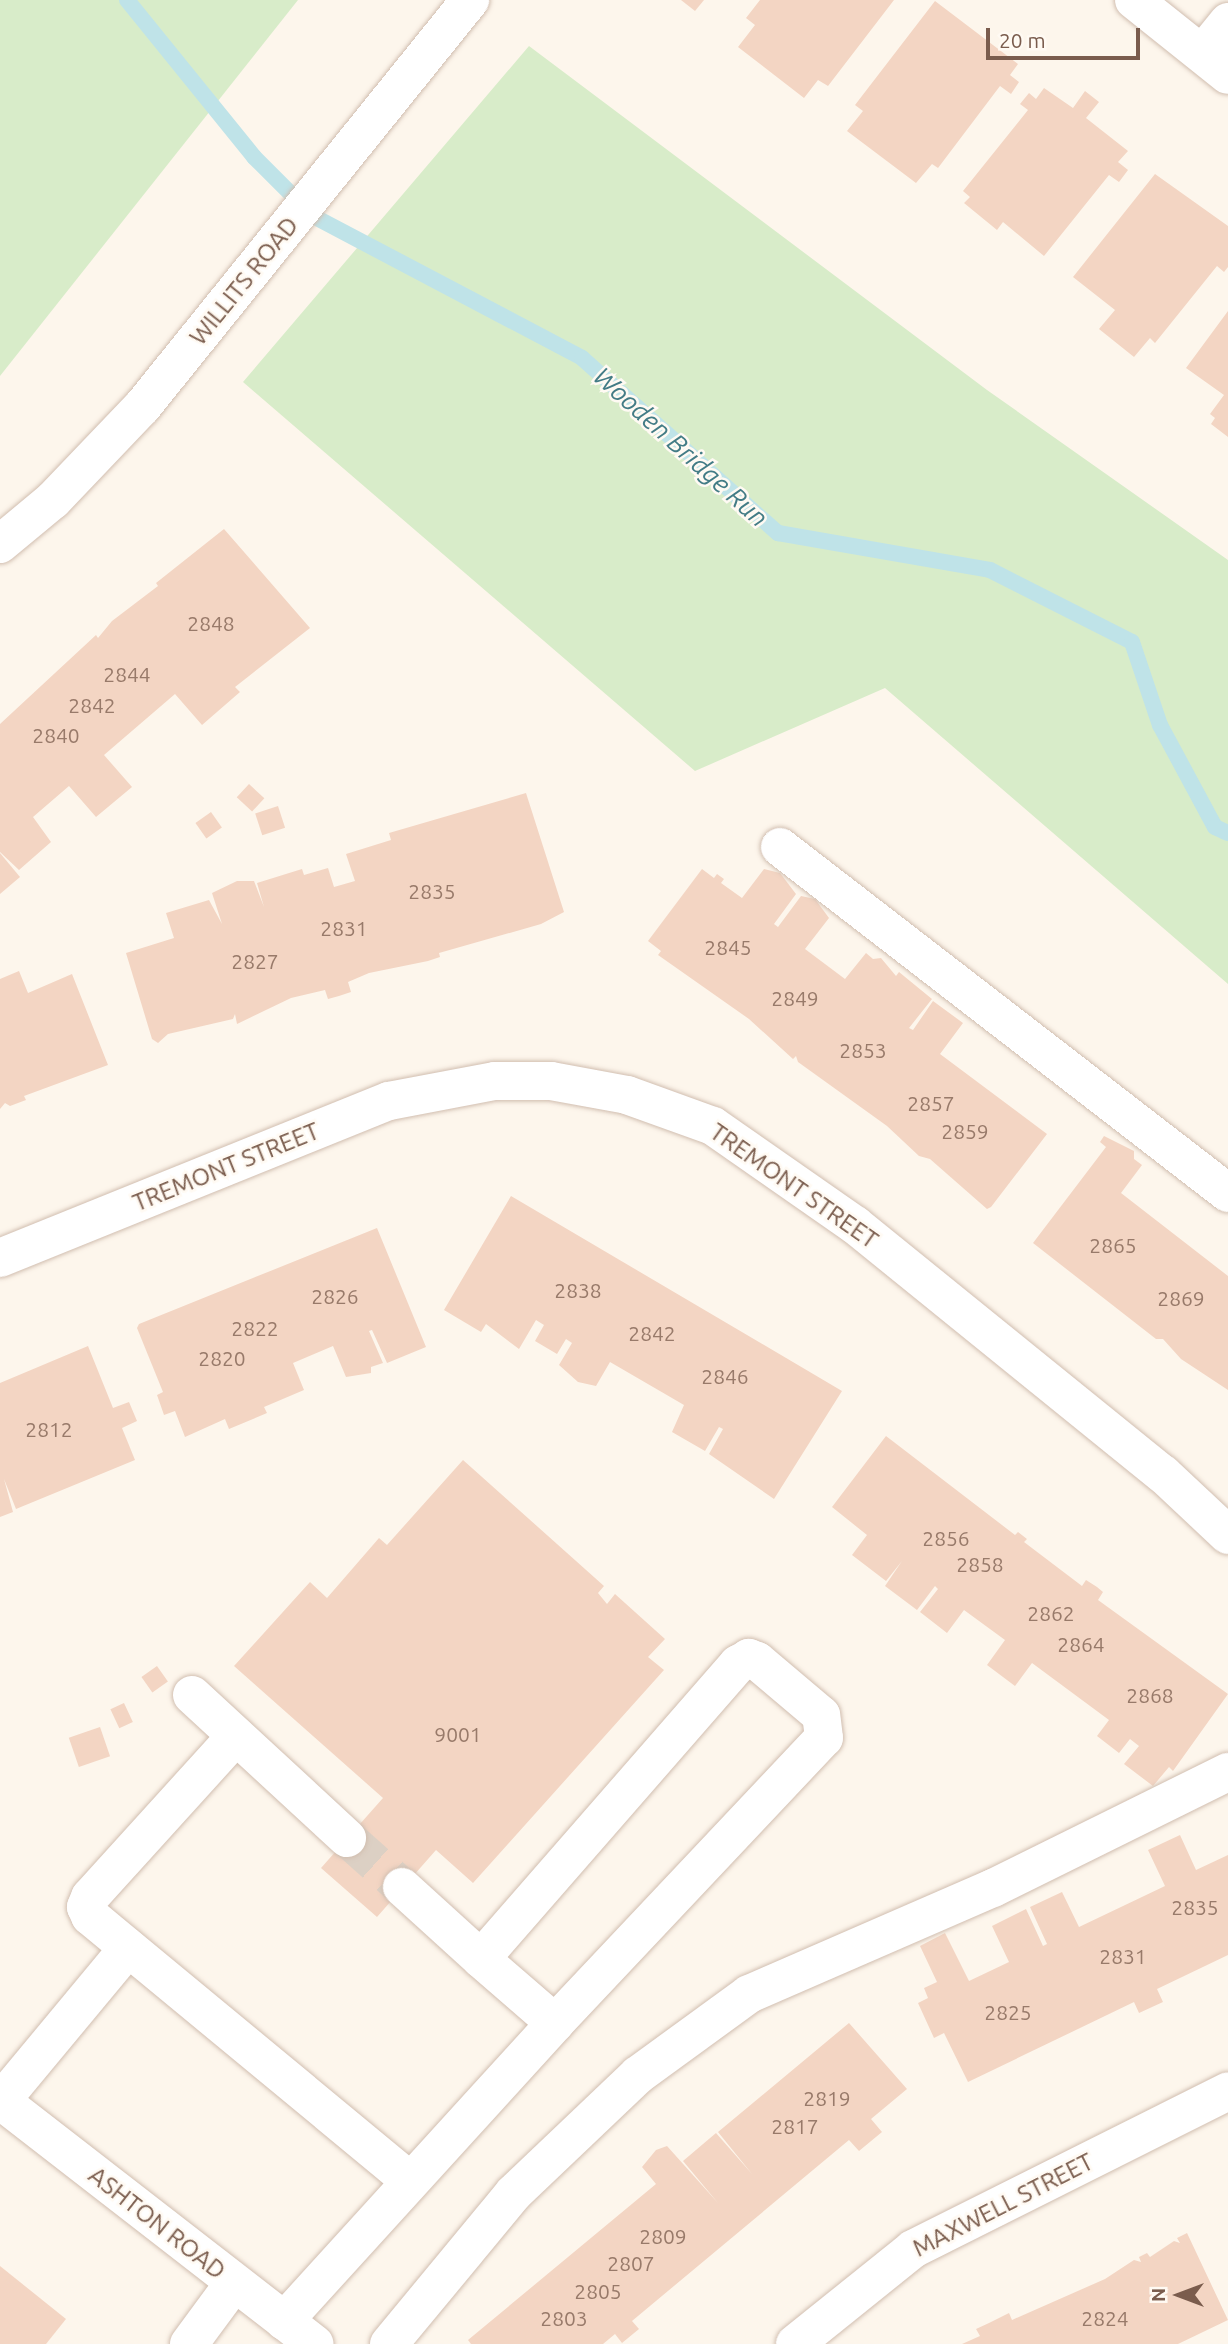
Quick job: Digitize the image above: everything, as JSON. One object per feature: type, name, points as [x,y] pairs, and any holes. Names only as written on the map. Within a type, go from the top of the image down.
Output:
[{"type":"street","name":"WILLITS ROAD","points":[[0,544],[54,500],[142,407],[470,0]]},
{"type":"street","points":[[1134,0],[1216,64],[1228,22]]},
{"type":"street","points":[[779,847],[1228,1193]]},
{"type":"street","name":"TREMONT STREET","points":[[0,1258],[389,1101],[495,1081],[551,1081],[626,1095],[712,1126],[844,1217],[1163,1474],[1228,1535]]},
{"type":"street","points":[[284,2320],[555,2023],[824,1738],[826,1726],[810,1706],[757,1661],[750,1658],[738,1664],[481,1959]]},
{"type":"street","points":[[192,1695],[347,1838]]},
{"type":"street","points":[[236,1736],[90,1897],[86,1907],[90,1916],[410,2181]]},
{"type":"street","points":[[389,2344],[514,2193],[638,2075],[749,1994],[993,1888],[1228,1772]]},
{"type":"street","points":[[402,1888],[555,2023]]},
{"type":"street","points":[[1,2100],[128,1948]]},
{"type":"street","name":"MAXWELL STREET","points":[[795,2344],[913,2249],[1228,2091]]},
{"type":"street","name":"ASHTON ROAD","points":[[1,2100],[314,2344]]},
{"type":"street","points":[[189,2344],[234,2283]]},
{"type":"green space","points":[[0,0],[298,0],[0,376]]},
{"type":"green space","points":[[529,46],[987,390],[1228,560],[1228,984],[885,688],[695,771],[243,382]]},
{"type":"building","points":[[681,0],[704,0],[695,11]]},
{"type":"building","points":[[760,0],[894,0],[828,86],[818,80],[804,98],[738,47],[755,25],[746,18]]},
{"type":"building","points":[[935,1],[1018,64],[1010,75],[1019,82],[1011,94],[1000,86],[938,168],[932,164],[916,183],[847,131],[863,111],[855,105]]},
{"type":"building","points":[[1044,88],[1073,108],[1085,91],[1099,102],[1086,118],[1128,151],[1118,162],[1128,170],[1119,182],[1109,175],[1044,256],[1003,222],[997,230],[964,203],[970,197],[963,191],[1028,110],[1020,104],[1029,93],[1036,99]]},
{"type":"building","points":[[1155,174],[1228,226],[1228,267],[1224,272],[1217,266],[1155,343],[1150,338],[1134,357],[1099,329],[1115,310],[1073,277]]},
{"type":"building","points":[[1228,311],[1228,437],[1211,424],[1215,418],[1210,414],[1224,395],[1186,368]]},
{"type":"building","points":[[224,529],[310,628],[235,687],[240,692],[202,725],[175,694],[104,755],[132,787],[96,817],[69,786],[33,817],[51,842],[19,870],[0,852],[0,724],[96,635],[98,638],[112,621],[158,586],[156,583]]},
{"type":"building","points":[[249,784],[264,798],[252,811],[237,797]]},
{"type":"building","points":[[526,793],[564,912],[541,924],[439,953],[440,957],[428,961],[369,973],[348,982],[351,992],[339,996],[328,999],[325,990],[291,998],[237,1024],[235,1014],[233,1019],[168,1034],[158,1043],[152,1039],[126,953],[174,938],[166,913],[209,900],[222,924],[212,893],[237,881],[254,881],[264,907],[257,883],[302,869],[304,875],[328,868],[334,887],[355,881],[346,854],[391,840],[389,833]]},
{"type":"building","points":[[278,806],[285,828],[262,835],[255,813]]},
{"type":"building","points":[[211,812],[222,828],[206,838],[195,823]]},
{"type":"building","points":[[0,853],[20,877],[0,894]]},
{"type":"building","points":[[702,869],[714,878],[717,874],[724,879],[721,883],[742,898],[764,869],[780,873],[796,894],[774,924],[778,927],[801,896],[815,899],[829,918],[805,949],[845,979],[866,953],[873,959],[881,958],[896,976],[899,972],[932,999],[909,1028],[913,1030],[933,1001],[963,1023],[940,1054],[1047,1134],[991,1207],[987,1209],[930,1159],[919,1156],[887,1126],[798,1062],[796,1056],[793,1059],[749,1019],[658,955],[661,951],[648,941]]},
{"type":"building","points":[[19,971],[28,993],[72,974],[108,1065],[24,1096],[26,1100],[10,1106],[5,1103],[0,1109],[0,979]]},
{"type":"building","points":[[1104,1136],[1134,1151],[1134,1159],[1142,1165],[1121,1193],[1228,1276],[1228,1390],[1181,1359],[1163,1339],[1156,1339],[1033,1243],[1106,1147],[1100,1142]]},
{"type":"building","points":[[511,1196],[842,1391],[774,1499],[709,1454],[723,1429],[719,1427],[705,1451],[672,1432],[684,1405],[610,1362],[596,1386],[578,1382],[559,1365],[572,1343],[566,1339],[557,1354],[535,1341],[544,1325],[536,1320],[519,1349],[486,1324],[481,1332],[444,1310]]},
{"type":"building","points":[[377,1228],[426,1347],[387,1363],[372,1330],[369,1331],[383,1363],[371,1367],[371,1373],[346,1377],[333,1346],[293,1363],[304,1390],[264,1407],[267,1413],[229,1429],[225,1419],[185,1437],[175,1411],[164,1415],[157,1395],[163,1392],[137,1328],[139,1324]]},
{"type":"building","points":[[88,1346],[113,1408],[129,1402],[137,1421],[122,1428],[135,1460],[16,1509],[4,1479],[13,1512],[0,1517],[0,1383]]},
{"type":"building","points":[[886,1436],[1015,1535],[1018,1532],[1027,1539],[1024,1542],[1082,1586],[1086,1580],[1097,1587],[1103,1592],[1098,1600],[1228,1694],[1173,1771],[1169,1767],[1153,1786],[1124,1764],[1139,1746],[1130,1739],[1119,1753],[1097,1736],[1109,1720],[1032,1663],[1015,1686],[987,1665],[1005,1640],[964,1610],[947,1633],[920,1612],[938,1589],[935,1586],[917,1610],[885,1586],[902,1561],[886,1581],[852,1555],[867,1535],[832,1507]]},
{"type":"building","points":[[463,1460],[604,1586],[598,1593],[607,1604],[615,1594],[665,1639],[648,1657],[664,1670],[473,1883],[436,1850],[377,1917],[321,1868],[383,1798],[234,1666],[310,1582],[327,1598],[379,1538],[387,1545]]},
{"type":"building","points":[[157,1666],[168,1682],[152,1692],[141,1677]]},
{"type":"building","points":[[124,1703],[133,1722],[119,1728],[110,1709]]},
{"type":"building","points":[[100,1727],[110,1756],[79,1767],[69,1738]]},
{"type":"building","points":[[1180,1835],[1196,1870],[1228,1855],[1228,1955],[1157,1989],[1163,2002],[1139,2013],[1134,2002],[968,2082],[944,2033],[934,2038],[918,2003],[928,1998],[924,1988],[937,1982],[920,1946],[945,1933],[969,1981],[1009,1962],[992,1926],[1026,1909],[1043,1946],[1047,1944],[1030,1907],[1062,1892],[1079,1927],[1165,1886],[1148,1850]]},
{"type":"building","points":[[849,2023],[907,2089],[871,2119],[882,2132],[859,2151],[849,2140],[632,2321],[639,2329],[622,2343],[615,2334],[603,2344],[471,2344],[468,2340],[656,2184],[642,2167],[656,2150],[667,2146],[718,2203],[683,2161],[716,2133],[752,2174],[718,2132]]},
{"type":"building","points":[[1187,2233],[1228,2320],[1178,2344],[962,2344],[980,2336],[976,2329],[1009,2313],[1012,2320],[1105,2279],[1134,2260],[1141,2262],[1139,2257],[1147,2253],[1150,2257],[1174,2241],[1180,2243],[1177,2238]]},
{"type":"building","points":[[0,2266],[66,2319],[46,2344],[0,2344]]},
{"type":"waterway","name":"Wooden Bridge Run","points":[[127,0],[254,157],[313,216],[582,358],[778,533],[990,570],[1132,642],[1160,725],[1215,827],[1228,833]]},
{"type":"tunnel","points":[[347,1838],[402,1887]]}]
